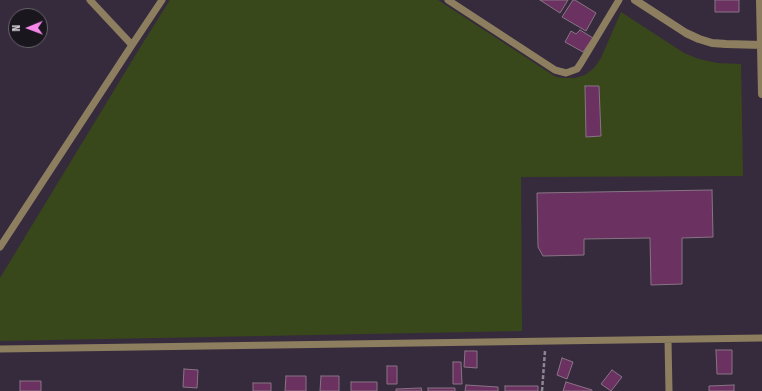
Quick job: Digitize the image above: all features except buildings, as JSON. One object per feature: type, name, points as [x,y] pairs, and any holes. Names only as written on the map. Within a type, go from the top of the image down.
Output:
[{"type":"street","points":[[635,0],[686,34],[698,39],[712,43],[761,45]]},
{"type":"street","points":[[760,0],[762,94]]},
{"type":"lane","points":[[90,0],[132,45]]},
{"type":"lane","points":[[0,247],[162,0]]},
{"type":"lane","points":[[448,0],[555,70],[566,73],[577,69],[582,63],[619,0]]},
{"type":"lane","points":[[0,349],[762,338]]},
{"type":"lane","points":[[668,340],[669,391]]},
{"type":"path","points":[[542,391],[545,342]]},
{"type":"green space","points":[[170,0],[438,0],[556,77],[565,78],[575,78],[585,75],[594,68],[601,58],[621,12],[684,53],[699,59],[717,63],[741,64],[743,176],[521,177],[522,331],[0,341],[0,278]]}]
